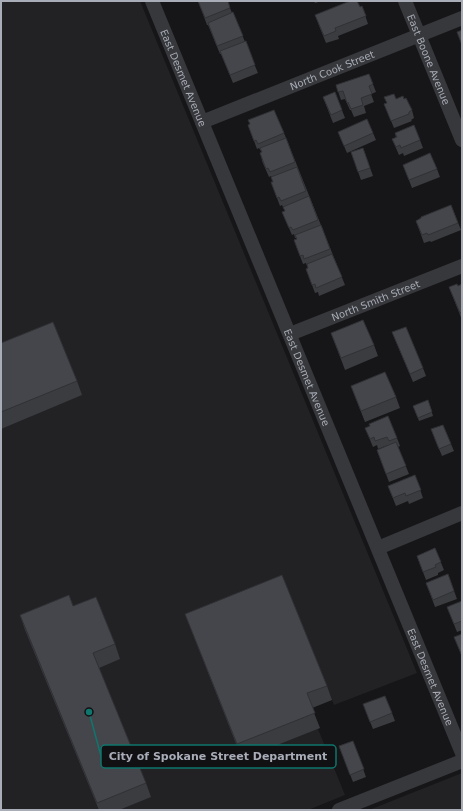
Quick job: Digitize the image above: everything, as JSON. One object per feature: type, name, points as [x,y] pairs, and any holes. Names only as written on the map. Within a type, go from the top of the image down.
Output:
[{"type":"street","name":"East Desmet Avenue","points":[[152,1],[462,753]]},
{"type":"street","name":"East Boone Avenue","points":[[405,1],[462,140]]},
{"type":"street","name":"North Cook Street","points":[[202,122],[462,18]]},
{"type":"street","name":"North Smith Street","points":[[290,334],[462,266]]},
{"type":"street","points":[[378,548],[462,513]]},
{"type":"street","points":[[339,810],[462,761]]},
{"type":"shaded area","points":[[1,1],[140,1],[417,673],[334,705],[332,700],[312,708],[320,728],[318,729],[345,795],[308,810],[1,810]]},
{"type":"shaded area","points":[[462,773],[462,810],[369,810]]},
{"type":"building","points":[[198,1],[228,1],[230,8],[205,18]]},
{"type":"building","points":[[350,1],[357,1],[360,7],[362,6],[366,16],[335,28],[336,31],[324,36],[315,15]]},
{"type":"building","points":[[233,12],[243,36],[217,46],[208,23]]},
{"type":"building","points":[[462,30],[462,45],[457,32]]},
{"type":"building","points":[[246,41],[255,65],[230,75],[220,51]]},
{"type":"building","points":[[369,74],[373,84],[369,86],[372,94],[361,98],[363,105],[351,109],[348,102],[347,103],[343,91],[338,92],[336,85]]},
{"type":"building","points":[[335,92],[342,110],[331,115],[323,97]]},
{"type":"building","points":[[394,94],[396,99],[403,96],[404,99],[406,98],[412,110],[409,114],[391,121],[384,104],[387,103],[384,97]]},
{"type":"building","points":[[274,110],[284,133],[258,144],[256,140],[254,141],[248,125],[250,124],[248,120]]},
{"type":"building","points":[[367,119],[373,133],[344,146],[338,132]]},
{"type":"building","points":[[414,125],[420,140],[401,148],[400,145],[396,147],[392,139],[397,137],[395,133]]},
{"type":"building","points":[[286,138],[295,162],[270,172],[268,168],[266,169],[260,153],[262,152],[260,148]]},
{"type":"building","points":[[363,148],[370,168],[358,172],[351,152]]},
{"type":"building","points":[[430,153],[437,169],[409,180],[403,165]]},
{"type":"building","points":[[297,167],[306,191],[281,201],[279,197],[277,198],[271,182],[273,182],[271,177]]},
{"type":"building","points":[[309,196],[318,220],[293,230],[291,227],[289,228],[282,212],[285,211],[283,207]]},
{"type":"building","points":[[451,205],[458,223],[428,235],[427,233],[422,235],[416,221],[421,217]]},
{"type":"building","points":[[321,225],[330,249],[304,259],[303,255],[300,256],[294,240],[297,239],[295,235]]},
{"type":"building","points":[[332,254],[342,277],[316,288],[315,284],[312,285],[306,269],[308,268],[307,264]]},
{"type":"building","points":[[457,284],[458,286],[462,284],[462,312],[460,313],[449,287]]},
{"type":"building","points":[[363,320],[374,345],[341,358],[331,333]]},
{"type":"building","points":[[53,322],[77,381],[1,412],[1,343]]},
{"type":"building","points":[[406,327],[423,368],[410,374],[392,332]]},
{"type":"building","points":[[385,372],[396,397],[361,411],[351,386]]},
{"type":"building","points":[[428,400],[432,412],[418,418],[413,406]]},
{"type":"building","points":[[388,416],[397,438],[389,441],[387,437],[375,441],[374,437],[370,439],[365,428],[370,426],[369,424]]},
{"type":"building","points":[[443,425],[451,444],[439,449],[431,429]]},
{"type":"building","points":[[396,442],[406,466],[386,474],[377,450]]},
{"type":"building","points":[[415,475],[421,490],[406,496],[405,493],[393,498],[388,486]]},
{"type":"building","points":[[435,548],[441,562],[435,565],[436,567],[423,572],[417,556]]},
{"type":"building","points":[[448,574],[454,591],[433,600],[426,583]]},
{"type":"building","points":[[282,575],[327,686],[307,693],[315,713],[237,744],[185,614]]},
{"type":"building","points":[[69,595],[73,606],[96,597],[115,644],[93,653],[146,783],[97,803],[20,615]]},
{"type":"building","points":[[462,601],[462,621],[454,624],[447,607]]},
{"type":"building","points":[[462,634],[462,656],[454,637]]},
{"type":"building","points":[[385,696],[392,713],[370,722],[363,704]]},
{"type":"building","points":[[353,741],[364,769],[350,775],[339,746]]},
{"type":"place","name":"City of Spokane Street Department","points":[[89,712]]}]
